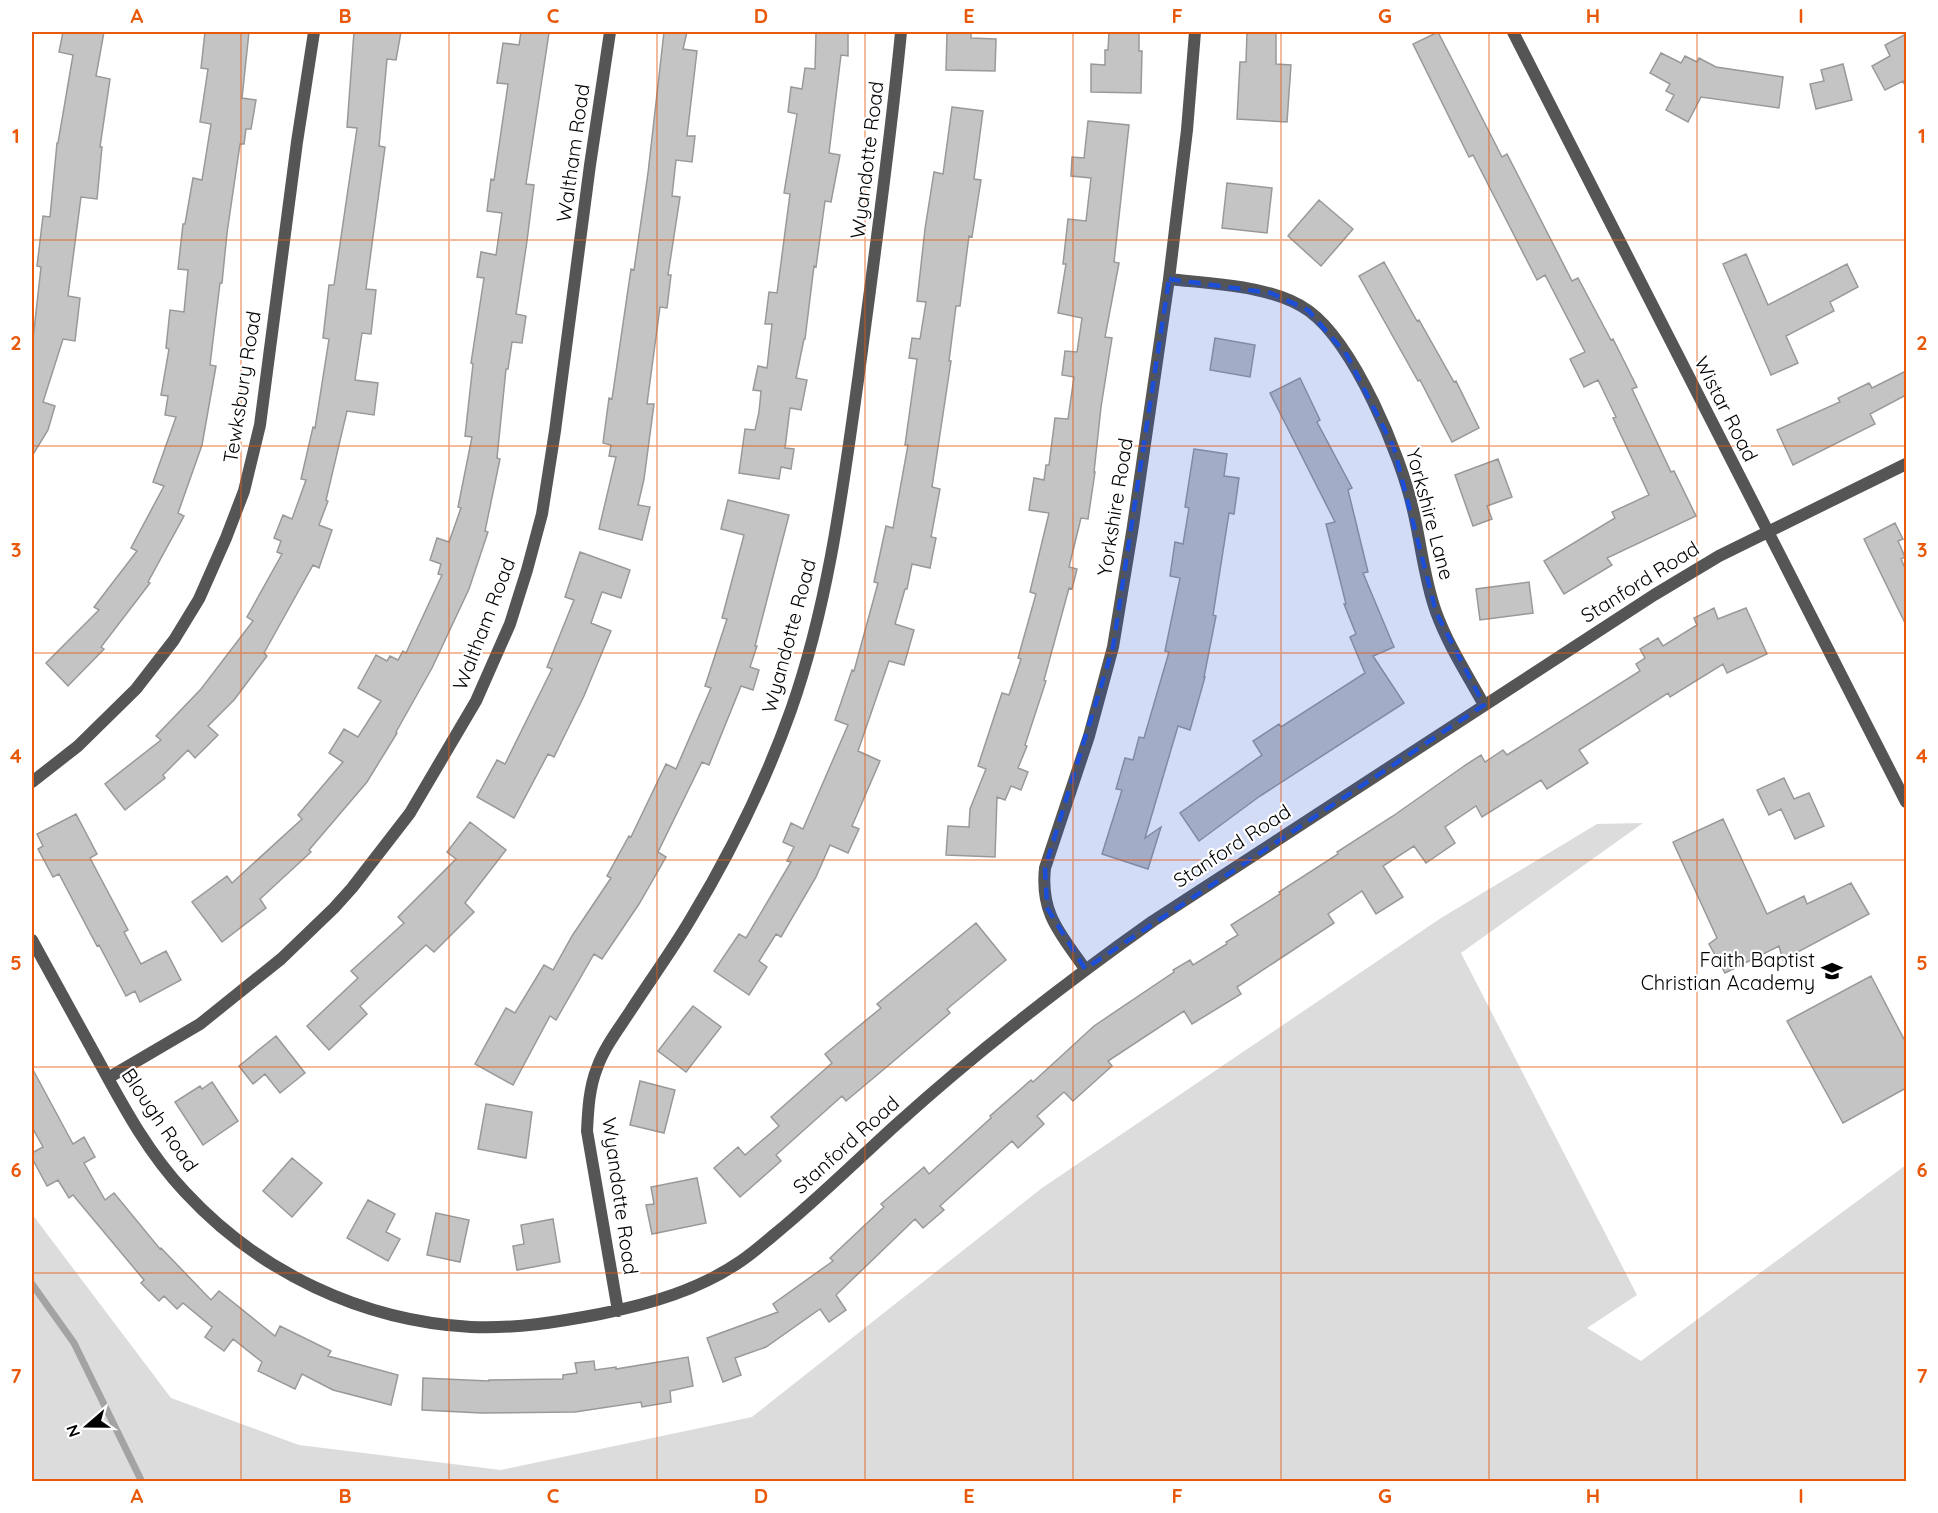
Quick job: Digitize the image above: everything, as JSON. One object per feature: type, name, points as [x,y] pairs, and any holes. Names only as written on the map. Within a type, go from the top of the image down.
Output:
[{"type":"street","name":"Tewksbury Road","points":[[32,782],[78,746],[136,689],[174,640],[200,599],[244,491],[260,425],[295,154],[314,32]]},
{"type":"street","name":"Waltham Road","points":[[108,1078],[200,1024],[281,958],[334,908],[410,813],[476,701],[510,624],[542,514],[610,32]]},
{"type":"street","name":"Wyandotte Road","points":[[618,1311],[587,1131],[588,1108],[596,1070],[608,1045],[721,868],[756,796],[800,684],[821,603],[838,520],[891,136],[901,32]]},
{"type":"street","name":"Yorkshire Road","points":[[1085,969],[1054,925],[1047,908],[1043,886],[1045,868],[1089,736],[1113,647],[1135,514],[1168,279],[1187,130],[1195,32]]},
{"type":"street","name":"Wistar Road","points":[[1513,32],[1906,802]]},
{"type":"street","name":"Yorkshire Lane","points":[[1168,279],[1271,293],[1308,310],[1324,325],[1347,355],[1360,376],[1394,448],[1413,507],[1437,612],[1454,652],[1484,705]]},
{"type":"street","name":"Stanford Road","points":[[618,1311],[671,1296],[711,1279],[743,1260],[802,1211],[976,1054],[1085,969],[1153,921],[1654,595],[1719,556],[1906,465]]},
{"type":"street","name":"Blough Road","points":[[32,940],[108,1078],[154,1155],[184,1192],[216,1223],[276,1268],[309,1285],[365,1308],[406,1319],[473,1327],[532,1325],[618,1311]]},
{"type":"highlighted area","points":[[1169,279],[1271,293],[1308,310],[1347,355],[1394,448],[1436,612],[1484,705],[1085,969],[1047,908],[1045,868],[1113,647]]},
{"type":"shaded area","points":[[1643,823],[1461,953],[1637,1295],[1587,1328],[1641,1361],[1906,1165],[1906,1481],[32,1481],[32,1214],[171,1398],[299,1445],[501,1470],[752,1417],[1042,1188],[1441,918],[1597,824]]},
{"type":"building","points":[[63,32],[104,32],[96,76],[110,79],[100,147],[102,147],[97,199],[81,197],[68,296],[80,298],[75,341],[63,339],[43,402],[55,406],[48,430],[32,456],[32,348],[41,267],[37,266],[43,216],[50,217],[57,143],[73,55],[59,52]]},
{"type":"building","points":[[205,32],[249,32],[242,98],[256,100],[251,129],[246,129],[244,144],[240,144],[210,365],[216,366],[202,445],[178,513],[184,516],[148,582],[150,583],[101,647],[104,649],[68,686],[46,663],[99,610],[94,607],[137,551],[131,548],[164,486],[153,482],[176,417],[165,415],[168,396],[161,395],[169,349],[166,348],[170,310],[184,312],[188,270],[178,269],[183,224],[185,224],[193,178],[202,180],[211,124],[200,122],[208,69],[201,68]]},
{"type":"building","points":[[354,32],[401,32],[396,60],[387,59],[379,146],[385,147],[366,289],[376,290],[371,334],[362,333],[355,380],[378,383],[374,415],[347,411],[326,500],[328,501],[319,525],[332,530],[319,568],[313,565],[264,653],[267,656],[234,700],[208,726],[218,735],[195,758],[188,750],[163,775],[165,778],[125,810],[105,784],[161,740],[156,736],[201,689],[253,621],[247,617],[282,554],[277,552],[281,541],[274,538],[283,515],[292,519],[306,480],[301,479],[313,427],[315,428],[329,339],[323,338],[329,285],[334,285],[357,128],[347,127]]},
{"type":"building","points":[[521,32],[549,33],[526,184],[534,185],[516,314],[526,316],[522,343],[512,342],[508,369],[506,369],[497,458],[500,459],[485,531],[488,532],[469,589],[432,668],[367,782],[309,850],[311,852],[260,899],[266,908],[222,942],[192,902],[227,876],[232,883],[302,819],[298,815],[343,762],[329,753],[344,729],[358,737],[381,701],[358,688],[376,655],[387,661],[390,656],[398,660],[403,651],[406,653],[442,575],[438,574],[441,564],[430,560],[437,538],[449,542],[461,508],[458,507],[472,437],[465,436],[473,364],[471,363],[484,278],[477,277],[481,252],[496,255],[502,213],[487,211],[491,179],[494,180],[508,84],[497,83],[503,43],[519,45]]},
{"type":"building","points":[[664,32],[687,32],[683,49],[697,51],[687,136],[695,136],[692,162],[676,160],[672,196],[680,197],[668,275],[671,275],[667,308],[660,307],[647,404],[654,404],[644,479],[638,505],[650,507],[642,540],[599,529],[616,457],[609,456],[611,445],[603,443],[609,398],[612,399],[631,269],[634,270]]},
{"type":"building","points":[[816,32],[848,32],[848,56],[841,55],[829,153],[840,155],[831,202],[825,201],[805,339],[796,378],[807,380],[801,410],[790,408],[785,448],[794,449],[791,469],[781,467],[779,479],[739,473],[745,429],[755,430],[759,412],[761,391],[753,390],[758,366],[767,368],[772,324],[765,324],[769,292],[777,293],[790,194],[784,193],[797,114],[788,112],[791,87],[802,89],[805,68],[815,69]]},
{"type":"building","points":[[947,32],[971,32],[971,38],[996,39],[995,71],[946,70]]},
{"type":"building","points":[[1109,32],[1139,32],[1139,51],[1142,51],[1141,93],[1091,92],[1091,64],[1105,65],[1105,50],[1108,50]]},
{"type":"building","points":[[1247,32],[1276,32],[1276,64],[1291,65],[1287,122],[1237,119],[1240,62],[1246,62]]},
{"type":"building","points":[[1438,32],[1502,157],[1507,154],[1572,281],[1578,278],[1611,340],[1613,339],[1637,387],[1632,389],[1671,472],[1674,471],[1696,516],[1607,558],[1612,565],[1564,594],[1544,561],[1615,518],[1612,512],[1649,495],[1598,380],[1584,387],[1570,359],[1585,352],[1545,275],[1537,280],[1473,155],[1469,157],[1413,44]]},
{"type":"building","points":[[1906,34],[1906,88],[1903,81],[1885,90],[1872,66],[1890,56],[1885,45]]},
{"type":"building","points":[[1661,53],[1681,63],[1685,56],[1697,62],[1699,58],[1716,67],[1783,77],[1779,108],[1701,97],[1688,122],[1666,110],[1674,95],[1666,91],[1670,84],[1650,73]]},
{"type":"building","points":[[1843,64],[1852,100],[1816,109],[1810,84],[1824,81],[1821,70]]},
{"type":"building","points":[[952,107],[983,111],[974,179],[981,180],[972,237],[969,236],[960,306],[956,306],[949,361],[951,361],[932,487],[940,489],[931,537],[936,538],[930,568],[912,564],[907,589],[905,589],[895,624],[914,630],[904,665],[889,661],[858,751],[880,761],[852,826],[859,829],[848,853],[830,845],[816,877],[781,937],[776,934],[759,961],[767,967],[749,995],[714,971],[739,934],[746,938],[791,862],[787,861],[794,847],[783,842],[791,823],[803,829],[848,725],[835,720],[852,670],[854,671],[878,583],[874,582],[886,526],[893,528],[908,445],[905,445],[917,359],[909,358],[912,338],[920,339],[926,302],[917,301],[925,229],[934,172],[943,174]]},
{"type":"building","points":[[1088,121],[1129,125],[1114,262],[1119,263],[1105,337],[1112,338],[1101,407],[1088,519],[1081,518],[1069,567],[1077,569],[1072,589],[1069,588],[1044,680],[1046,681],[1025,745],[1027,746],[1018,768],[1028,772],[1021,790],[1011,786],[1005,800],[997,797],[995,857],[946,855],[948,826],[969,827],[970,809],[986,769],[978,766],[1002,693],[1009,695],[1021,659],[1018,658],[1036,594],[1030,592],[1049,513],[1029,510],[1034,478],[1044,480],[1046,465],[1049,465],[1055,418],[1068,419],[1074,377],[1062,375],[1065,351],[1077,352],[1082,318],[1058,313],[1066,264],[1063,264],[1068,219],[1086,221],[1091,178],[1071,176],[1072,157],[1084,158]]},
{"type":"building","points":[[1227,183],[1272,188],[1267,233],[1222,228]]},
{"type":"building","points":[[1319,200],[1353,229],[1321,266],[1288,236]]},
{"type":"building","points":[[1746,254],[1768,305],[1847,264],[1858,287],[1830,302],[1834,311],[1786,336],[1798,363],[1771,375],[1723,264]]},
{"type":"building","points":[[1384,262],[1417,321],[1419,320],[1454,382],[1456,381],[1479,428],[1452,442],[1420,380],[1418,381],[1359,276]]},
{"type":"building","points":[[1215,338],[1255,345],[1250,377],[1210,370]]},
{"type":"building","points":[[1906,371],[1906,395],[1870,414],[1875,424],[1793,465],[1777,430],[1840,402],[1838,398],[1869,383],[1872,388]]},
{"type":"building","points":[[1300,378],[1320,420],[1317,422],[1352,488],[1348,490],[1368,572],[1363,573],[1394,647],[1373,656],[1404,703],[1260,796],[1199,841],[1180,813],[1262,755],[1253,741],[1279,724],[1281,727],[1365,673],[1350,637],[1356,634],[1344,604],[1346,604],[1326,524],[1335,522],[1270,393]]},
{"type":"building","points":[[1194,449],[1227,454],[1224,476],[1239,478],[1234,514],[1229,513],[1213,615],[1216,616],[1205,677],[1190,730],[1178,726],[1145,838],[1161,827],[1148,869],[1102,854],[1122,790],[1116,789],[1125,758],[1133,760],[1139,737],[1144,738],[1169,652],[1165,651],[1180,578],[1170,576],[1175,542],[1183,544],[1189,508],[1185,507]]},
{"type":"building","points":[[1498,459],[1512,497],[1487,506],[1492,519],[1473,526],[1455,475]]},
{"type":"building","points":[[728,500],[789,515],[750,667],[759,670],[753,690],[741,686],[709,765],[702,762],[658,852],[666,857],[639,904],[602,959],[594,954],[556,1020],[550,1016],[513,1085],[475,1064],[506,1008],[515,1013],[544,965],[553,970],[572,936],[611,878],[607,876],[629,836],[631,837],[666,764],[676,769],[711,688],[705,686],[727,619],[722,618],[744,535],[721,529]]},
{"type":"building","points":[[1895,523],[1903,539],[1898,541],[1905,557],[1901,559],[1906,570],[1906,625],[1864,539]]},
{"type":"building","points":[[580,552],[630,570],[621,598],[602,592],[591,623],[611,631],[584,696],[554,757],[548,754],[514,818],[477,797],[497,760],[505,764],[552,669],[547,667],[574,600],[565,597]]},
{"type":"building","points":[[1529,582],[1533,613],[1480,620],[1476,589]]},
{"type":"building","points":[[1714,608],[1718,619],[1746,608],[1767,654],[1727,673],[1723,664],[1670,697],[1668,693],[1579,750],[1588,763],[1547,789],[1541,780],[1482,817],[1476,806],[1445,827],[1455,843],[1426,863],[1414,846],[1383,866],[1403,897],[1376,914],[1362,891],[1328,914],[1334,923],[1237,987],[1241,994],[1192,1024],[1184,1011],[1108,1061],[1112,1066],[1073,1101],[1064,1092],[1037,1116],[1044,1124],[1018,1148],[1012,1141],[940,1206],[944,1210],[923,1228],[915,1219],[836,1295],[846,1310],[829,1322],[820,1309],[766,1347],[735,1358],[741,1375],[723,1382],[707,1338],[778,1312],[773,1304],[833,1261],[830,1258],[884,1207],[881,1204],[924,1167],[929,1174],[991,1118],[990,1116],[1031,1080],[1033,1082],[1094,1026],[1174,972],[1173,970],[1190,960],[1193,965],[1227,944],[1226,942],[1238,935],[1231,925],[1280,894],[1279,892],[1338,854],[1337,852],[1464,766],[1481,755],[1485,762],[1503,750],[1507,755],[1640,671],[1636,664],[1645,658],[1640,649],[1658,638],[1663,646],[1697,625],[1694,618]]},
{"type":"building","points":[[1784,778],[1794,799],[1809,793],[1824,826],[1795,839],[1781,809],[1769,815],[1757,790]]},
{"type":"building","points":[[76,814],[97,854],[90,858],[128,930],[124,932],[141,964],[166,951],[181,980],[140,1002],[135,991],[126,996],[59,874],[53,877],[38,849],[43,846],[37,834]]},
{"type":"building","points":[[1723,819],[1767,914],[1804,896],[1807,904],[1851,883],[1869,914],[1783,960],[1779,946],[1725,973],[1709,944],[1717,938],[1673,842]]},
{"type":"building","points":[[470,822],[506,850],[465,903],[474,912],[434,952],[426,945],[360,1006],[367,1014],[329,1050],[307,1026],[358,978],[351,971],[404,923],[398,917],[456,859],[447,852]]},
{"type":"building","points":[[976,923],[1006,960],[947,1009],[950,1013],[846,1101],[842,1096],[776,1155],[781,1161],[740,1197],[714,1168],[738,1147],[745,1155],[779,1126],[771,1117],[832,1063],[825,1054],[881,1008],[877,1004]]},
{"type":"building","points":[[1871,976],[1906,1043],[1906,1088],[1843,1123],[1787,1021]]},
{"type":"building","points":[[693,1006],[721,1027],[686,1072],[658,1051]]},
{"type":"building","points":[[276,1036],[305,1073],[280,1093],[265,1074],[253,1084],[239,1066]]},
{"type":"building","points":[[32,1068],[73,1144],[84,1137],[95,1157],[84,1163],[105,1200],[114,1193],[160,1249],[211,1300],[219,1291],[275,1336],[280,1326],[331,1351],[328,1356],[398,1375],[391,1405],[333,1390],[302,1374],[295,1389],[258,1371],[262,1362],[233,1339],[224,1351],[205,1337],[212,1327],[183,1303],[177,1309],[164,1296],[159,1301],[141,1283],[144,1280],[73,1195],[69,1198],[58,1180],[47,1186],[32,1158],[32,1153],[43,1147],[32,1127]]},
{"type":"building","points":[[640,1081],[675,1090],[664,1133],[630,1125]]},
{"type":"building","points":[[212,1082],[238,1121],[203,1145],[175,1102],[200,1086],[202,1089]]},
{"type":"building","points":[[486,1104],[532,1112],[526,1158],[478,1149]]},
{"type":"building","points":[[292,1158],[322,1183],[292,1217],[263,1191]]},
{"type":"building","points":[[697,1178],[706,1223],[652,1234],[646,1205],[654,1204],[651,1187]]},
{"type":"building","points":[[368,1200],[395,1214],[386,1232],[400,1239],[388,1261],[347,1238]]},
{"type":"building","points":[[436,1213],[469,1220],[460,1262],[427,1255]]},
{"type":"building","points":[[553,1219],[560,1262],[517,1270],[513,1246],[524,1244],[521,1225]]},
{"type":"building","points":[[688,1357],[693,1386],[670,1391],[671,1402],[642,1407],[641,1402],[575,1412],[481,1413],[422,1410],[423,1378],[489,1381],[563,1379],[563,1375],[577,1373],[575,1363],[594,1361],[595,1370],[616,1367],[616,1369]]},
{"type":"waterway","points":[[32,1284],[74,1343],[142,1482]]},
{"type":"place","name":"Faith Baptist Christian Academy","points":[[1832,971]]}]
